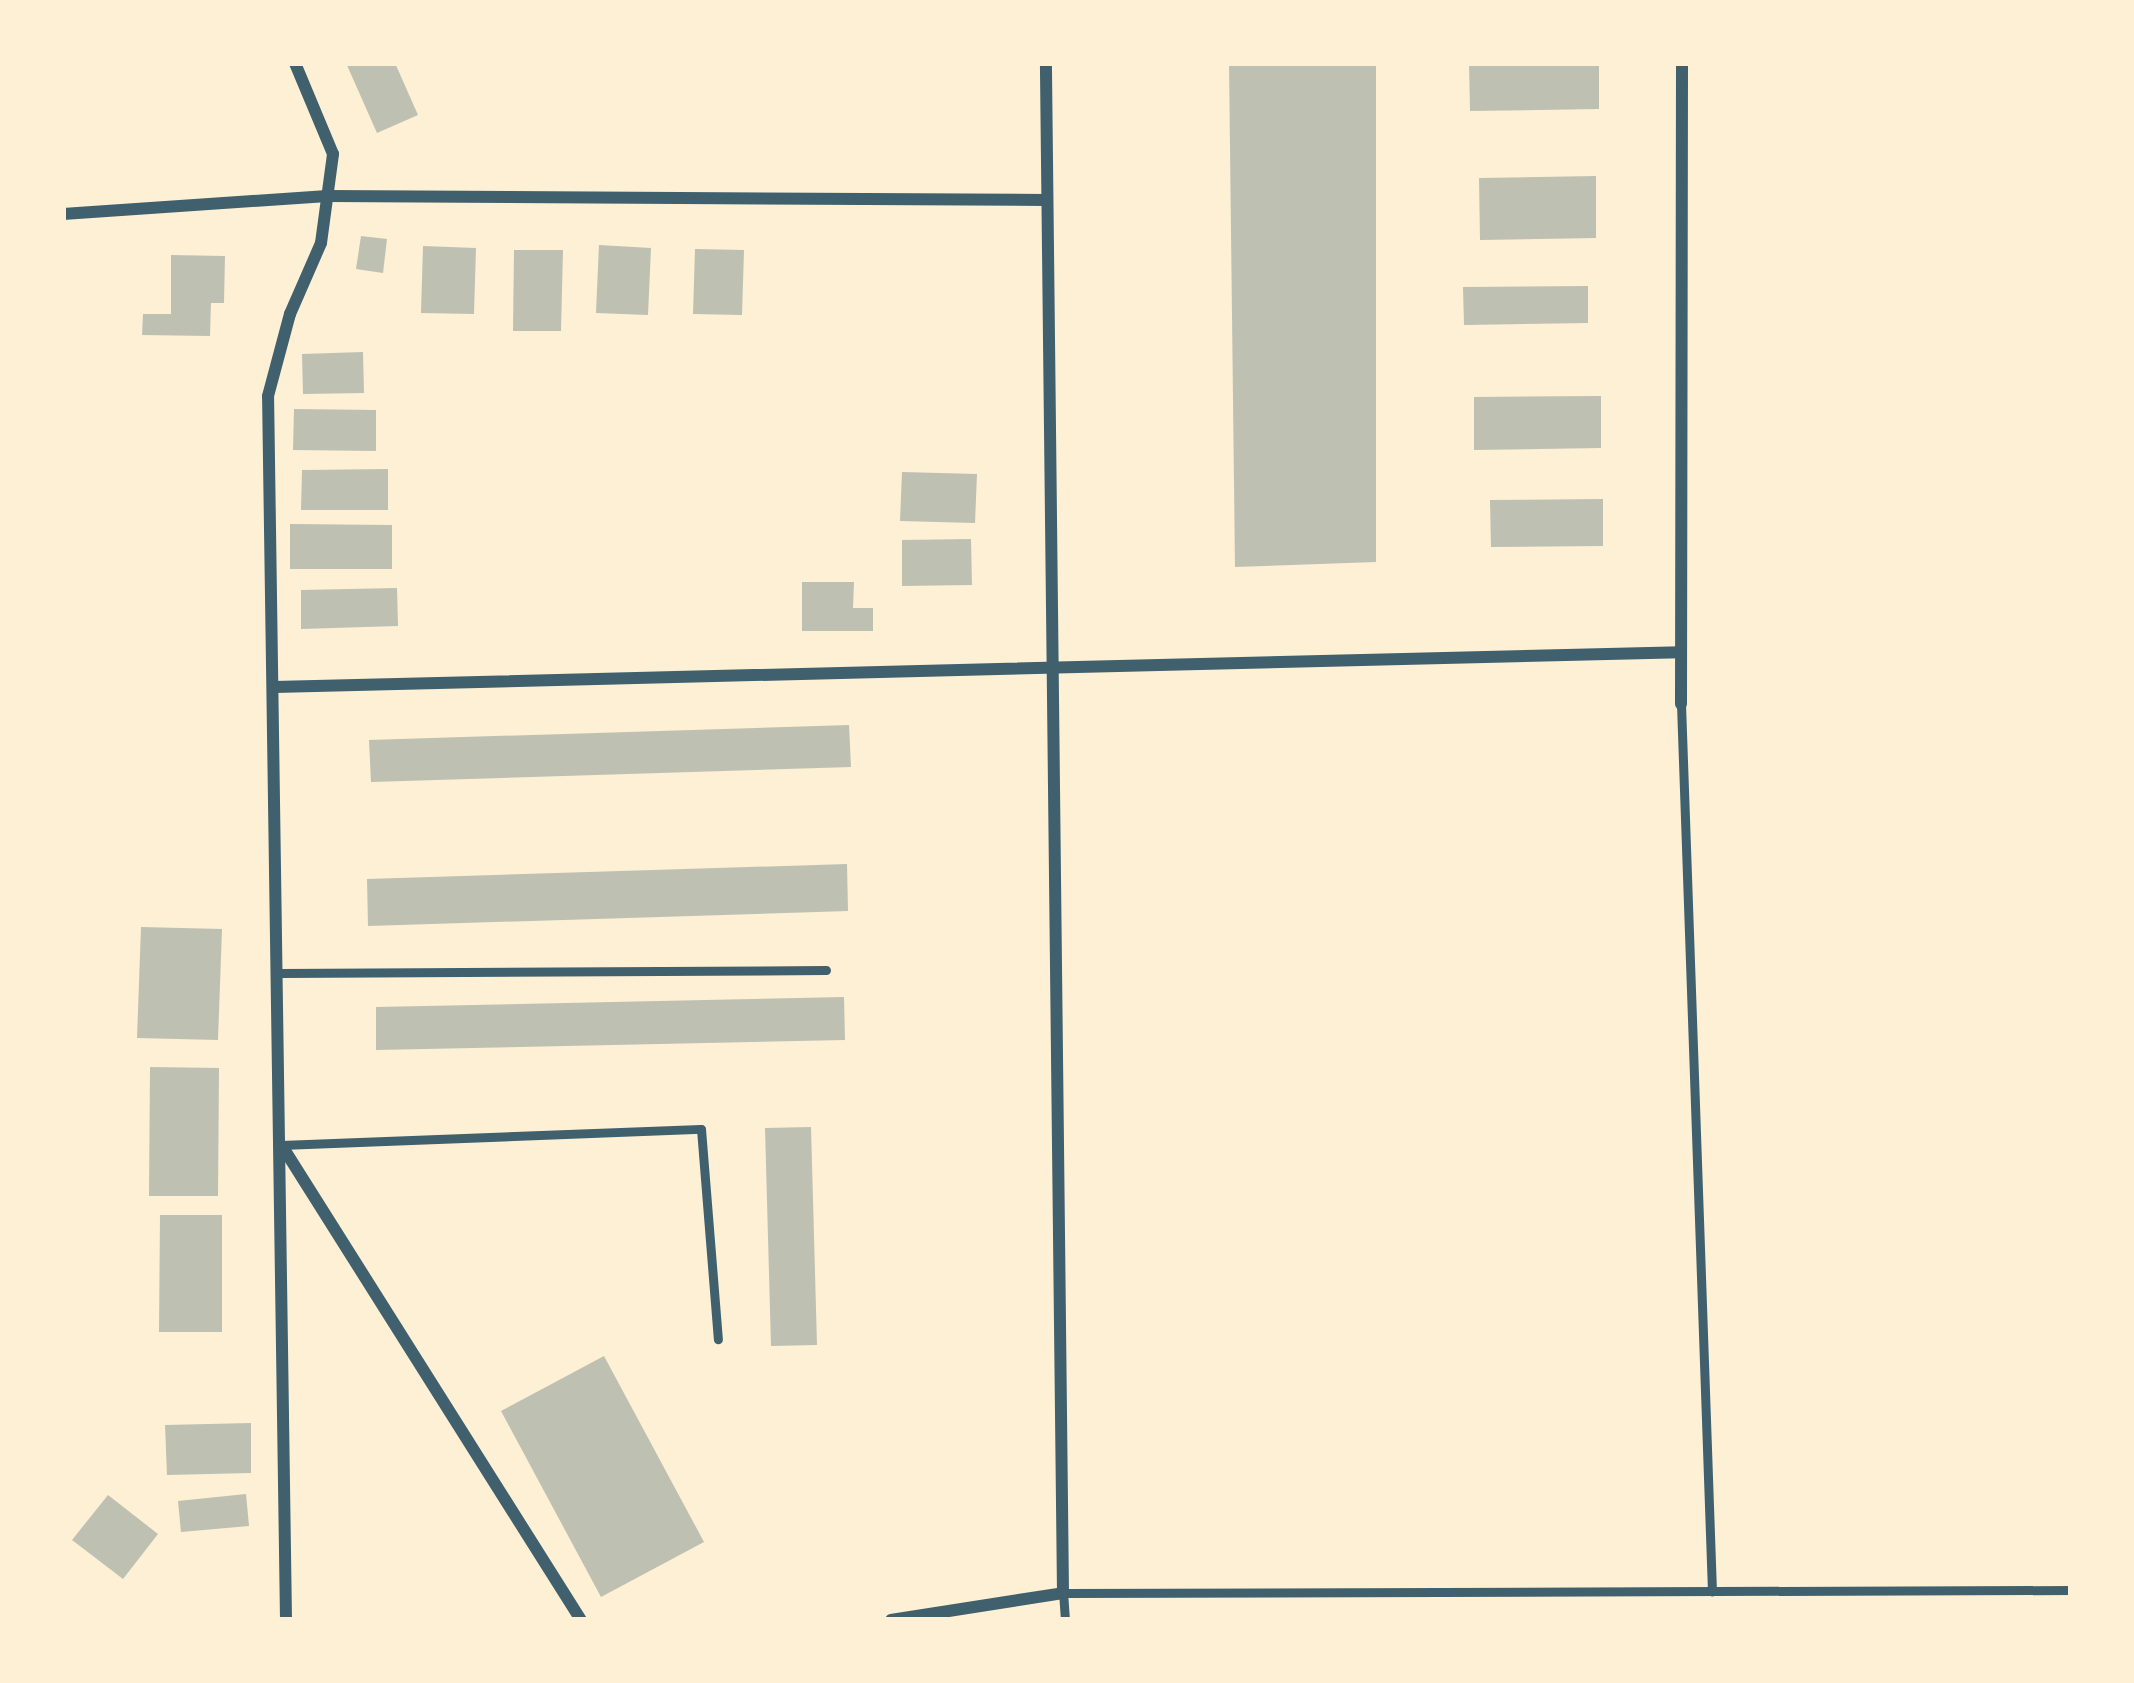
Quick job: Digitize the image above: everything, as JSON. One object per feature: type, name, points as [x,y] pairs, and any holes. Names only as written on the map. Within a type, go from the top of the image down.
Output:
[{"type":"street","points":[[286,1620],[268,396],[290,314],[321,243],[333,154],[295,63]]},
{"type":"street","points":[[890,1620],[1063,1593],[1046,63]]},
{"type":"street","points":[[1681,704],[1682,63]]},
{"type":"street","points":[[63,214],[327,196],[1047,200]]},
{"type":"street","points":[[274,688],[1681,652]]},
{"type":"street","points":[[281,1145],[581,1620]]},
{"type":"lane","points":[[1681,704],[1712,1591]]},
{"type":"lane","points":[[280,973],[826,970]]},
{"type":"lane","points":[[281,1145],[701,1129],[718,1339]]},
{"type":"lane","points":[[1065,1620],[1063,1593],[2071,1590]]},
{"type":"building","points":[[346,63],[395,63],[418,115],[377,133]]},
{"type":"building","points":[[1229,63],[1376,63],[1376,562],[1235,567]]},
{"type":"building","points":[[1469,63],[1599,63],[1599,109],[1470,111]]},
{"type":"building","points":[[1596,176],[1596,238],[1480,240],[1479,178]]},
{"type":"building","points":[[361,236],[387,239],[383,273],[356,269]]},
{"type":"building","points":[[599,245],[651,248],[648,315],[596,313]]},
{"type":"building","points":[[423,246],[476,248],[474,314],[421,313]]},
{"type":"building","points":[[695,249],[744,250],[742,315],[693,314]]},
{"type":"building","points":[[514,250],[563,250],[561,331],[513,331]]},
{"type":"building","points":[[171,255],[225,256],[224,303],[211,303],[210,336],[142,335],[143,314],[171,314]]},
{"type":"building","points":[[1588,286],[1588,323],[1464,325],[1463,287]]},
{"type":"building","points":[[363,352],[364,393],[303,394],[302,354]]},
{"type":"building","points":[[1601,396],[1601,448],[1474,450],[1474,397]]},
{"type":"building","points":[[294,409],[376,410],[376,451],[293,450]]},
{"type":"building","points":[[388,469],[388,510],[301,510],[302,470]]},
{"type":"building","points":[[902,472],[977,474],[975,523],[900,521]]},
{"type":"building","points":[[1603,499],[1603,546],[1491,547],[1490,500]]},
{"type":"building","points":[[290,524],[392,525],[392,569],[290,569]]},
{"type":"building","points":[[971,539],[972,585],[902,586],[902,540]]},
{"type":"building","points":[[802,582],[854,582],[853,608],[873,608],[873,631],[802,631]]},
{"type":"building","points":[[397,588],[398,626],[301,629],[301,590]]},
{"type":"building","points":[[849,725],[851,767],[371,782],[369,740]]},
{"type":"building","points":[[847,864],[848,911],[368,926],[367,879]]},
{"type":"building","points":[[141,927],[222,929],[218,1040],[137,1038]]},
{"type":"building","points":[[844,997],[845,1040],[376,1050],[376,1007]]},
{"type":"building","points":[[150,1067],[219,1068],[218,1196],[149,1196]]},
{"type":"building","points":[[811,1127],[817,1345],[771,1346],[765,1128]]},
{"type":"building","points":[[160,1215],[222,1215],[222,1332],[159,1332]]},
{"type":"building","points":[[604,1356],[704,1542],[601,1597],[501,1411]]},
{"type":"building","points":[[251,1423],[251,1473],[167,1475],[165,1425]]},
{"type":"building","points":[[246,1494],[249,1526],[181,1532],[178,1501]]},
{"type":"building","points":[[108,1495],[158,1534],[123,1579],[72,1540]]}]
